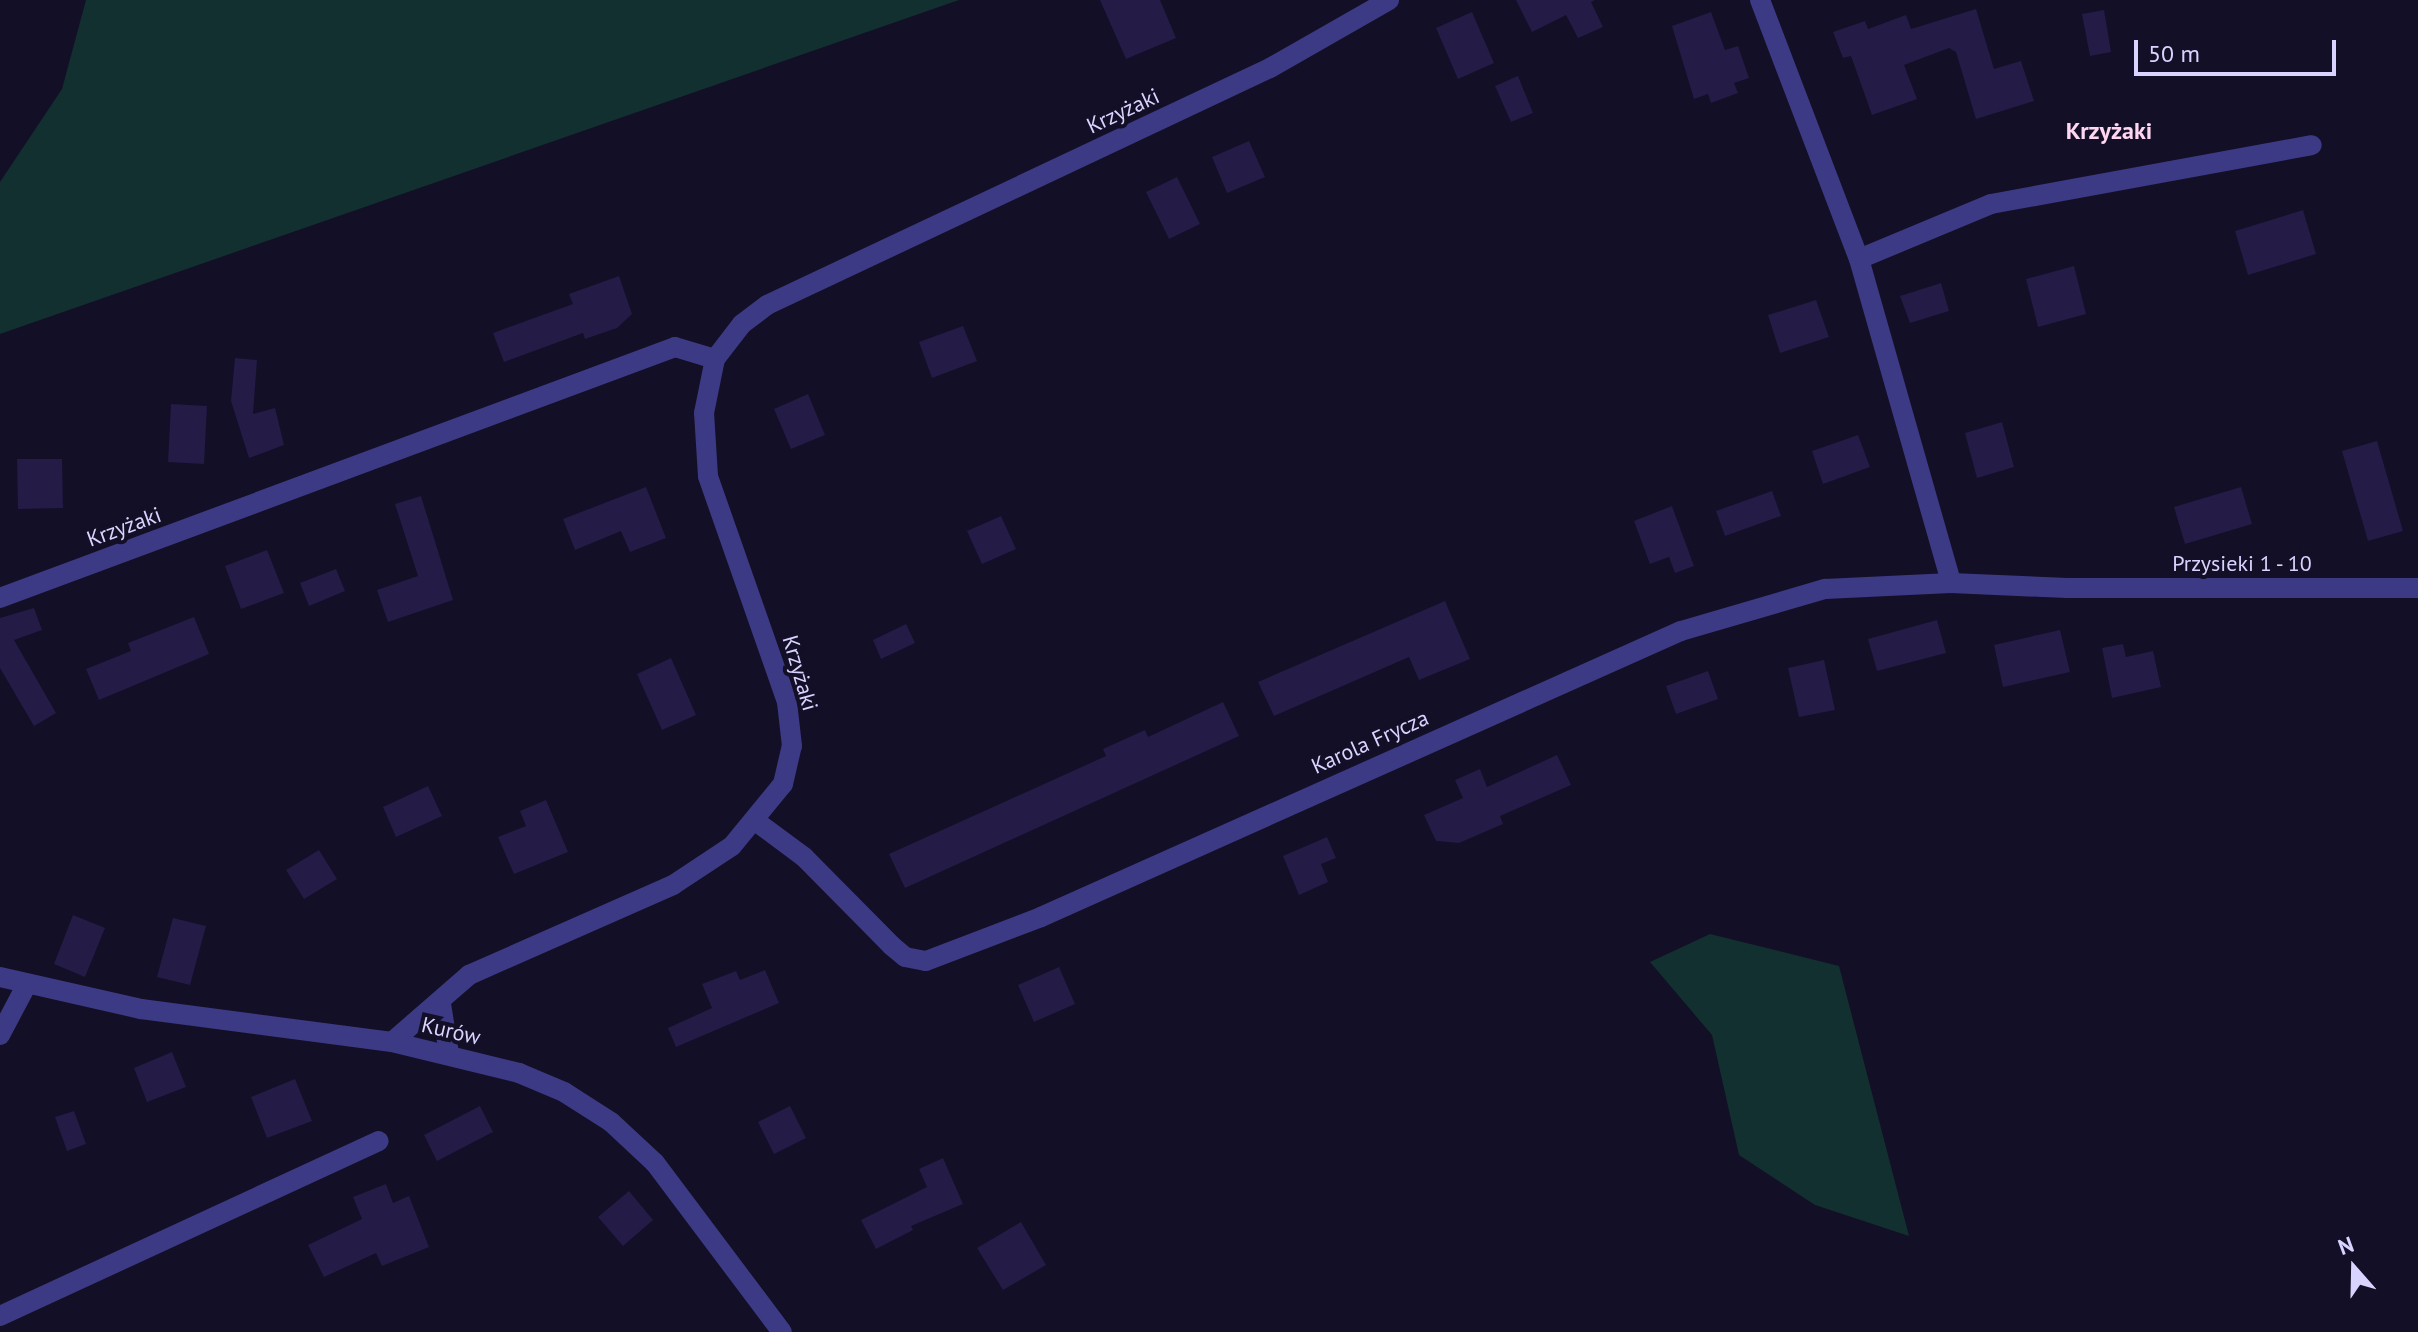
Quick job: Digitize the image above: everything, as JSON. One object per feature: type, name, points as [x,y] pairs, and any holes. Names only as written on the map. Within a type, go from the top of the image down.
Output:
[{"type":"street","name":"Krzyżaki","points":[[392,1042],[441,1004],[469,975],[673,885],[732,846],[783,784],[792,746],[787,702],[708,476],[704,413],[715,359],[742,324],[767,305],[1270,68],[1389,0]]},
{"type":"street","points":[[1760,0],[1859,259],[1951,583]]},
{"type":"street","points":[[1859,259],[1991,204],[2312,145]]},
{"type":"street","name":"Krzyżaki","points":[[0,598],[675,347],[715,359]]},
{"type":"street","name":"Karola Frycza","points":[[754,820],[804,857],[905,957],[926,961],[1026,923],[1681,631],[1825,589],[1951,583],[2067,588]]},
{"type":"street","name":"Przysieki 1 - 10","points":[[2067,588],[2418,588]]},
{"type":"street","name":"Kurów","points":[[0,977],[141,1009],[392,1042],[519,1073],[611,1122],[665,1175],[782,1332]]},
{"type":"street","points":[[0,1035],[27,984]]},
{"type":"street","points":[[441,1004],[449,1054]]},
{"type":"street","points":[[0,1316],[378,1141]]},
{"type":"green space","points":[[86,0],[959,0],[0,334],[0,182],[62,89]]},
{"type":"green space","points":[[1710,934],[1839,966],[1909,1236],[1815,1205],[1739,1155],[1712,1035],[1650,962]]},
{"type":"building","points":[[1100,0],[1160,0],[1176,38],[1126,59]]},
{"type":"building","points":[[1516,0],[1595,0],[1591,2],[1603,27],[1578,38],[1566,15],[1532,32]]},
{"type":"building","points":[[1976,9],[1994,69],[2021,61],[2034,101],[1976,119],[1956,52],[1949,48],[1904,65],[1917,99],[1872,115],[1851,56],[1843,58],[1833,32],[1865,21],[1868,29],[1906,15],[1911,29]]},
{"type":"building","points":[[2104,10],[2111,52],[2090,56],[2082,14]]},
{"type":"building","points":[[1472,12],[1494,63],[1458,79],[1436,28]]},
{"type":"building","points":[[1711,12],[1725,50],[1738,46],[1749,78],[1734,83],[1738,93],[1711,103],[1708,94],[1694,99],[1672,26]]},
{"type":"building","points":[[1518,76],[1533,113],[1511,122],[1495,86]]},
{"type":"building","points":[[1249,141],[1265,177],[1227,193],[1212,157]]},
{"type":"building","points":[[1177,177],[1200,224],[1169,239],[1146,192]]},
{"type":"building","points":[[2303,210],[2316,254],[2248,275],[2235,231]]},
{"type":"building","points":[[2074,266],[2086,314],[2038,327],[2026,279]]},
{"type":"building","points":[[619,276],[632,314],[617,328],[585,339],[583,333],[504,362],[493,333],[573,304],[569,294]]},
{"type":"building","points":[[1941,283],[1949,311],[1910,323],[1900,296]]},
{"type":"building","points":[[1816,300],[1829,337],[1780,353],[1768,315]]},
{"type":"building","points":[[963,326],[977,361],[932,378],[919,342]]},
{"type":"building","points":[[235,358],[257,360],[253,414],[275,408],[284,445],[249,458],[231,401]]},
{"type":"building","points":[[808,394],[825,435],[791,449],[774,409]]},
{"type":"building","points":[[171,404],[207,406],[204,464],[168,462]]},
{"type":"building","points":[[2002,422],[2014,467],[1977,478],[1965,433]]},
{"type":"building","points":[[1858,435],[1870,467],[1823,484],[1812,451]]},
{"type":"building","points":[[2377,441],[2403,531],[2368,541],[2342,451]]},
{"type":"building","points":[[17,459],[62,459],[63,508],[18,509]]},
{"type":"building","points":[[646,487],[666,538],[630,552],[621,531],[575,550],[563,519]]},
{"type":"building","points":[[2241,487],[2252,524],[2185,544],[2174,507]]},
{"type":"building","points":[[1772,491],[1781,516],[1725,536],[1716,511]]},
{"type":"building","points":[[421,496],[453,600],[388,622],[377,590],[418,576],[395,504]]},
{"type":"building","points":[[1672,506],[1694,566],[1675,573],[1669,557],[1650,564],[1634,521]]},
{"type":"building","points":[[1001,516],[1016,549],[982,564],[967,531]]},
{"type":"building","points":[[267,550],[284,593],[241,609],[225,566]]},
{"type":"building","points":[[336,569],[345,591],[309,606],[300,583]]},
{"type":"building","points":[[1445,601],[1470,659],[1419,680],[1409,657],[1274,716],[1258,682]]},
{"type":"building","points":[[34,608],[42,630],[14,640],[56,713],[34,726],[0,668],[0,618]]},
{"type":"building","points":[[194,617],[209,654],[99,700],[86,669],[131,651],[128,643]]},
{"type":"building","points":[[1937,620],[1946,653],[1877,671],[1868,639]]},
{"type":"building","points":[[906,624],[915,643],[881,659],[873,640]]},
{"type":"building","points":[[2060,630],[2070,672],[2003,687],[1994,645]]},
{"type":"building","points":[[2123,644],[2126,657],[2153,651],[2161,687],[2112,698],[2102,648]]},
{"type":"building","points":[[671,658],[696,715],[662,730],[637,674]]},
{"type":"building","points":[[1824,660],[1835,710],[1799,717],[1788,668]]},
{"type":"building","points":[[1708,671],[1718,699],[1676,714],[1666,686]]},
{"type":"building","points":[[1223,702],[1239,736],[905,888],[889,854],[1106,756],[1103,749],[1145,730],[1148,737]]},
{"type":"building","points":[[1557,755],[1571,785],[1500,816],[1503,824],[1459,843],[1436,841],[1424,815],[1463,798],[1455,780],[1480,769],[1487,787]]},
{"type":"building","points":[[428,786],[442,816],[396,837],[383,807]]},
{"type":"building","points":[[546,800],[568,852],[514,874],[498,837],[526,826],[520,811]]},
{"type":"building","points":[[1327,837],[1336,858],[1321,864],[1328,882],[1299,895],[1283,856]]},
{"type":"building","points":[[319,850],[337,879],[304,899],[286,870]]},
{"type":"building","points":[[73,915],[105,928],[85,977],[54,964]]},
{"type":"building","points":[[173,918],[206,926],[190,985],[157,977]]},
{"type":"building","points":[[1059,967],[1075,1004],[1034,1022],[1018,985]]},
{"type":"building","points":[[765,970],[779,1003],[676,1047],[668,1028],[712,1008],[702,984],[736,971],[740,980]]},
{"type":"building","points":[[172,1052],[186,1087],[147,1102],[134,1068]]},
{"type":"building","points":[[295,1079],[312,1121],[267,1138],[251,1097]]},
{"type":"building","points":[[480,1106],[493,1132],[437,1161],[424,1135]]},
{"type":"building","points":[[790,1106],[806,1138],[774,1154],[758,1122]]},
{"type":"building","points":[[74,1111],[86,1144],[67,1151],[55,1117]]},
{"type":"building","points":[[943,1158],[963,1204],[911,1226],[913,1230],[876,1249],[861,1220],[927,1187],[919,1169]]},
{"type":"building","points":[[386,1184],[393,1203],[409,1196],[429,1247],[382,1266],[376,1253],[324,1277],[308,1245],[362,1219],[353,1197]]},
{"type":"building","points":[[629,1191],[653,1220],[623,1246],[598,1217]]},
{"type":"building","points":[[1021,1222],[1046,1265],[1003,1290],[977,1248]]},
{"type":"district","name":"Krzyżaki","points":[[2109,131]]}]
